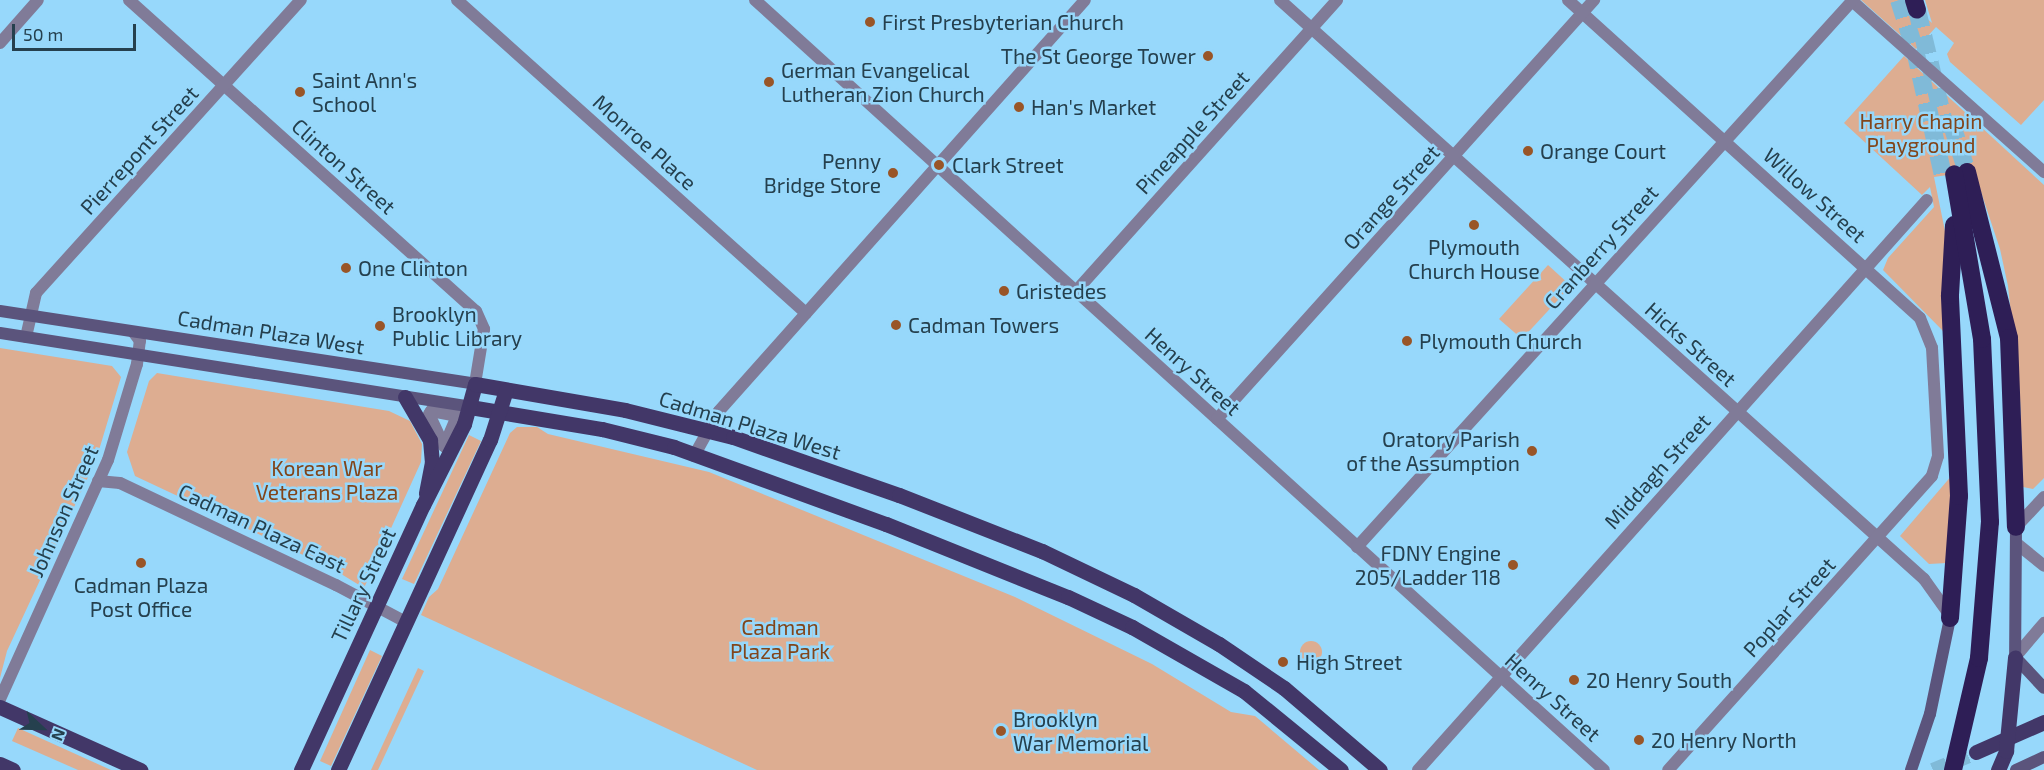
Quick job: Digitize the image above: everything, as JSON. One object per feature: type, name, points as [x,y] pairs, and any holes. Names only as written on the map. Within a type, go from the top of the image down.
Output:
[{"type":"highway","points":[[1950,618],[1959,496],[1950,318],[1955,174]]},
{"type":"highway","points":[[1955,174],[2008,338],[2016,535]]},
{"type":"highway","points":[[1953,770],[1964,731],[1986,595],[1989,435],[1979,314],[1955,174]]},
{"type":"highway","points":[[1942,770],[1966,664],[1978,548],[1975,392],[1969,321],[1954,225]]},
{"type":"main road","name":"Cadman Plaza West","points":[[0,311],[475,384],[625,410],[708,431],[899,495],[1105,580],[1257,669],[1380,770]]},
{"type":"main road","name":"Cadman Plaza West","points":[[0,333],[602,429],[694,456],[886,524],[1103,613],[1244,692],[1341,770]]},
{"type":"main road","name":"Tillary Street","points":[[301,770],[423,505],[445,468],[470,407],[475,384]]},
{"type":"main road","points":[[338,770],[502,412],[506,390]]},
{"type":"main road","points":[[405,397],[430,440],[432,462],[423,505]]},
{"type":"main road","points":[[1998,770],[2008,738],[2015,657],[2016,535]]},
{"type":"main road","points":[[1911,770],[1930,714],[1950,618]]},
{"type":"main road","points":[[2015,657],[2044,688]]},
{"type":"main road","points":[[0,707],[140,770]]},
{"type":"main road","points":[[1976,752],[2044,722]]},
{"type":"main road","points":[[2016,770],[2044,757]]},
{"type":"main road","points":[[0,764],[13,770]]},
{"type":"street","points":[[0,43],[38,0]]},
{"type":"street","name":"Clinton Street","points":[[129,0],[476,310],[484,329],[475,384]]},
{"type":"street","name":"Pierrepont Street","points":[[26,337],[36,293],[301,0]]},
{"type":"street","name":"Monroe Place","points":[[457,0],[806,313]]},
{"type":"street","name":"Henry Street","points":[[755,0],[1604,770]]},
{"type":"street","points":[[694,456],[719,411],[1085,0]]},
{"type":"street","name":"Hicks Street","points":[[1280,0],[1932,587],[1950,618]]},
{"type":"street","name":"Pineapple Street","points":[[1076,291],[1337,0]]},
{"type":"street","name":"Willow Street","points":[[1568,0],[1920,318],[1931,337],[1936,467]]},
{"type":"street","name":"Orange Street","points":[[1216,419],[1594,0]]},
{"type":"street","points":[[1852,0],[2044,172]]},
{"type":"street","name":"Cranberry Street","points":[[1357,548],[1852,0]]},
{"type":"street","name":"Middagh Street","points":[[1418,770],[1927,200]]},
{"type":"street","name":"Johnson Street","points":[[0,699],[98,482],[116,436],[138,354],[140,341],[134,333]]},
{"type":"street","name":"Poplar Street","points":[[1668,770],[1877,538],[1936,467]]},
{"type":"street","name":"Cadman Plaza East","points":[[98,482],[120,483],[406,622]]},
{"type":"street","points":[[2044,497],[2016,535],[2044,566]]},
{"type":"street","points":[[2015,657],[2044,623]]},
{"type":"green space","points":[[1861,0],[1906,0],[1932,23],[1925,0],[2044,0],[2044,100],[2021,125],[1950,62],[1947,54],[1954,43],[1936,27],[1916,49]]},
{"type":"green space","name":"Harry Chapin Playground","points":[[1904,56],[2044,185],[2044,478],[2033,489],[2023,487],[2020,398],[2008,286],[2000,249],[1974,171],[1934,177],[1946,236],[1943,331],[1883,270],[1888,258],[1934,207],[1930,187],[1922,195],[1844,123]]},
{"type":"green space","points":[[1548,265],[1571,286],[1522,339],[1499,319]]},
{"type":"green space","points":[[0,348],[112,366],[121,377],[96,460],[7,651],[0,678]]},
{"type":"green space","name":"Korean War Veterans Plaza","points":[[157,373],[389,411],[410,421],[422,444],[421,462],[364,588],[333,569],[135,476],[127,452],[149,381]]},
{"type":"green space","name":"Cadman Plaza Park","points":[[517,427],[537,427],[548,434],[709,472],[1015,597],[1152,664],[1231,712],[1255,716],[1319,770],[757,770],[421,615],[429,597],[438,589],[510,433]]},
{"type":"green space","points":[[469,435],[481,441],[414,584],[402,579]]},
{"type":"green space","points":[[1953,474],[1947,563],[1929,564],[1900,536]]},
{"type":"green space","points":[[1311,641],[1319,644],[1322,652],[1319,660],[1311,663],[1303,660],[1300,652],[1303,644]]},
{"type":"green space","points":[[370,650],[382,656],[331,766],[320,761]]},
{"type":"green space","points":[[418,668],[424,671],[378,770],[371,770]]},
{"type":"green space","points":[[18,728],[111,770],[78,770],[12,741]]},
{"type":"tunnel","points":[[1899,0],[1915,50],[1943,175]]},
{"type":"tunnel","points":[[1917,10],[1948,139]]},
{"type":"tunnel","points":[[1951,122],[1967,172]]},
{"type":"tunnel","points":[[1933,770],[1976,752]]},
{"type":"place","name":"First Presbyterian Church","points":[[870,22]]},
{"type":"place","name":"The St George Tower","points":[[1208,56]]},
{"type":"place","name":"German Evangelical Lutheran Zion Church","points":[[769,82]]},
{"type":"place","name":"Saint Ann's School","points":[[300,92]]},
{"type":"place","name":"Han's Market","points":[[1019,107]]},
{"type":"place","name":"Orange Court","points":[[1528,151]]},
{"type":"place","name":"Clark Street","points":[[939,165]]},
{"type":"place","name":"Penny Bridge Store","points":[[893,173]]},
{"type":"place","name":"Plymouth Church House","points":[[1474,225]]},
{"type":"place","name":"One Clinton","points":[[346,268]]},
{"type":"place","name":"Gristedes","points":[[1004,291]]},
{"type":"place","name":"Cadman Towers","points":[[896,325]]},
{"type":"place","name":"Brooklyn Public Library","points":[[380,326]]},
{"type":"place","name":"Plymouth Church","points":[[1407,341]]},
{"type":"place","name":"Oratory Parish of the Assumption","points":[[1532,451]]},
{"type":"place","name":"Cadman Plaza Post Office","points":[[141,563]]},
{"type":"place","name":"FDNY Engine 205/Ladder 118","points":[[1513,565]]},
{"type":"place","name":"High Street","points":[[1283,662]]},
{"type":"place","name":"20 Henry South","points":[[1574,680]]},
{"type":"place","name":"Brooklyn War Memorial","points":[[1001,731]]},
{"type":"place","name":"20 Henry North","points":[[1639,740]]}]
